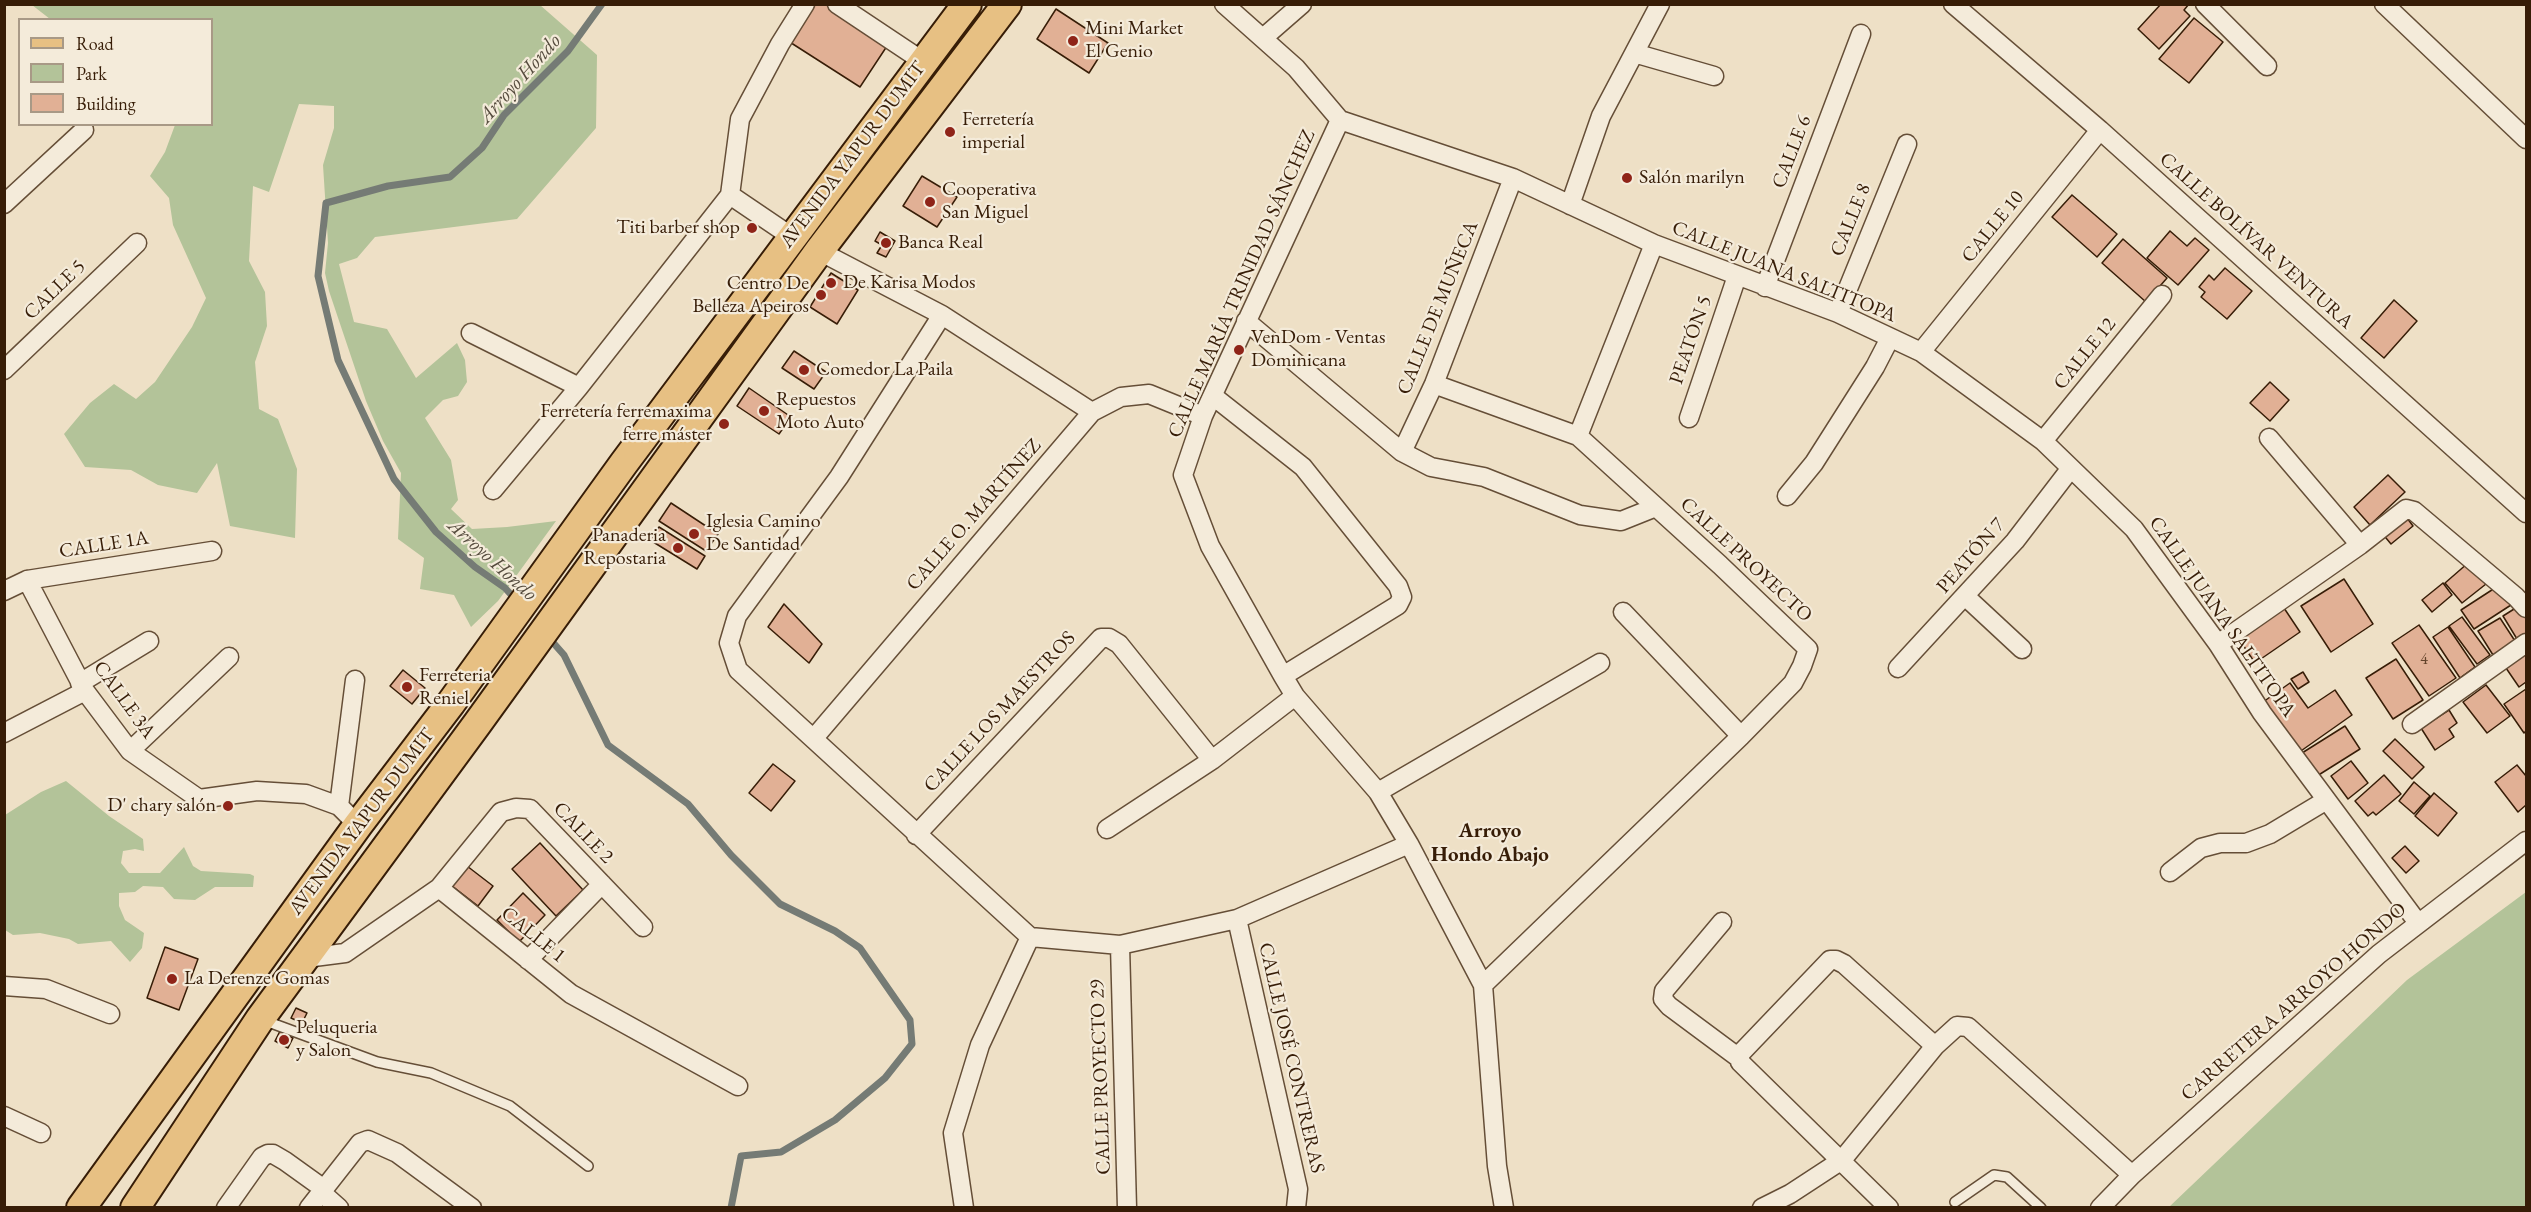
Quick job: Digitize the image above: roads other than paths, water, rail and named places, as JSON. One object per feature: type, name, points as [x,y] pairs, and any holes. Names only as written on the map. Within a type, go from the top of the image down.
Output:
[{"type":"main road","name":"AVENIDA YAPUR DUMIT","points":[[81,1208],[349,816],[451,703],[792,237],[967,4]]},
{"type":"main road","name":"AVENIDA YAPUR DUMIT","points":[[135,1208],[260,1019],[477,724],[819,251],[1007,4]]},
{"type":"street","points":[[493,490],[579,387],[730,195],[740,119],[780,44],[805,4]]},
{"type":"street","points":[[837,4],[924,62]]},
{"type":"street","points":[[1224,4],[1296,68],[1340,120]]},
{"type":"street","points":[[1263,38],[1302,4]]},
{"type":"street","points":[[1570,205],[1601,116],[1660,4]]},
{"type":"street","name":"CALLE BOLÍVAR VENTURA","points":[[1953,4],[2100,130],[2526,513]]},
{"type":"street","points":[[2205,4],[2267,66]]},
{"type":"street","points":[[2384,4],[2526,139]]},
{"type":"street","name":"CALLE 6","points":[[1765,287],[1861,34]]},
{"type":"street","points":[[1635,53],[1714,76]]},
{"type":"street","name":"CALLE JUANA SALTITOPA","points":[[1340,120],[1513,178],[1654,244],[1838,313],[1921,352],[2043,441],[2134,529],[2218,644],[2262,713],[2325,801],[2418,923]]},
{"type":"street","name":"CALLE MARÍA TRINIDAD SÁNCHEZ","points":[[1340,120],[1203,416],[1183,475],[1210,546],[1283,676],[1295,696],[1378,792],[1409,844],[1483,985],[1497,1166],[1504,1208]]},
{"type":"street","points":[[4,204],[84,130]]},
{"type":"street","name":"CALLE 10","points":[[1921,352],[2100,130]]},
{"type":"street","name":"CALLE 8","points":[[1838,313],[1907,144]]},
{"type":"street","name":"CALLE DE MUÑECA","points":[[1402,452],[1434,384],[1513,178]]},
{"type":"street","points":[[730,195],[792,237]]},
{"type":"street","name":"CALLE 5","points":[[4,370],[137,243]]},
{"type":"street","points":[[1578,436],[1654,244]]},
{"type":"street","points":[[819,251],[942,315],[1092,412]]},
{"type":"street","name":"PEATÓN 5","points":[[1689,418],[1737,276]]},
{"type":"street","name":"CALLE 12","points":[[2043,441],[2162,295]]},
{"type":"street","points":[[942,315],[839,477],[737,616],[729,643],[738,670],[1030,937],[1120,945],[1237,919],[1409,844]]},
{"type":"street","points":[[1246,321],[1402,452],[1431,467],[1484,477],[1580,514],[1621,522],[1656,507]]},
{"type":"street","points":[[471,333],[579,387]]},
{"type":"street","points":[[1786,496],[1824,447],[1875,367],[1890,338]]},
{"type":"street","name":"CALLE PROYECTO","points":[[1434,384],[1578,436],[1808,649],[1793,683],[1742,736],[1483,985]]},
{"type":"street","name":"CALLE O. MARTÍNEZ","points":[[813,738],[1092,412],[1121,397],[1149,394],[1203,416]]},
{"type":"street","points":[[1213,396],[1303,467],[1398,586],[1402,597],[1398,605],[1283,676]]},
{"type":"street","points":[[2268,438],[2360,545]]},
{"type":"street","name":"PEATÓN 7","points":[[1898,668],[2015,541],[2071,468]]},
{"type":"street","points":[[2218,644],[2410,509],[2516,597],[2526,608]]},
{"type":"street","name":"CALLE 1A","points":[[4,591],[27,580],[212,551]]},
{"type":"street","name":"CALLE 3A","points":[[27,580],[83,687],[130,751],[199,799],[257,791],[306,794],[349,816]]},
{"type":"street","points":[[1965,597],[2022,649]]},
{"type":"street","points":[[1623,612],[1742,736]]},
{"type":"street","name":"CALLE LOS MAESTROS","points":[[916,835],[1101,638],[1109,638],[1119,644],[1212,760]]},
{"type":"street","points":[[4,733],[83,687],[149,641]]},
{"type":"street","points":[[2412,723],[2526,643]]},
{"type":"street","points":[[130,751],[229,657]]},
{"type":"street","points":[[1378,792],[1600,663]]},
{"type":"street","points":[[349,816],[355,680]]},
{"type":"street","points":[[1107,829],[1212,760],[1295,696]]},
{"type":"street","points":[[2169,872],[2201,848],[2220,843],[2246,843],[2270,834],[2325,801]]},
{"type":"street","name":"CALLE 2","points":[[439,888],[501,812],[516,808],[530,809],[643,927]]},
{"type":"street","name":"CARRETERA ARROYO HONDO","points":[[2100,1208],[2132,1175],[2379,954],[2526,841]]},
{"type":"street","points":[[528,960],[602,884]]},
{"type":"street","points":[[306,958],[345,953],[439,888]]},
{"type":"street","name":"CALLE 1","points":[[439,888],[571,994],[738,1086]]},
{"type":"street","name":"CALLE JOSÉ CONTRERAS","points":[[1237,919],[1298,1189],[1296,1208]]},
{"type":"street","points":[[1722,922],[1664,992],[1663,999],[1739,1058],[1740,1062],[1889,1208]]},
{"type":"street","points":[[964,1208],[953,1133],[980,1045],[1030,937]]},
{"type":"street","name":"CALLE PROYECTO 29","points":[[1120,945],[1127,1208]]},
{"type":"street","points":[[1739,1058],[1740,1054],[1830,960],[1844,964],[1935,1046]]},
{"type":"street","points":[[4,986],[46,989],[110,1014]]},
{"type":"street","points":[[1762,1208],[1790,1194],[1842,1160],[1935,1046],[1957,1026],[1968,1027],[2132,1175]]},
{"type":"street","points":[[4,1116],[41,1133]]},
{"type":"street","points":[[309,1208],[360,1143],[368,1140],[397,1153],[472,1208]]},
{"type":"street","points":[[226,1208],[262,1158],[268,1154],[273,1154],[285,1161],[322,1190],[339,1208]]},
{"type":"lane","points":[[260,1019],[377,1062],[431,1073],[510,1106],[588,1166]]},
{"type":"lane","points":[[1955,1202],[1994,1175],[2007,1176],[2041,1208]]},
{"type":"waterway","name":"Arroyo Hondo","points":[[516,600],[505,588],[475,567],[436,532],[394,479],[338,360],[318,276],[326,203],[388,186],[450,177],[482,148],[504,115],[568,51],[602,4]]},
{"type":"waterway","name":"Arroyo Hondo","points":[[549,638],[564,655],[608,745],[688,804],[731,855],[780,904],[835,931],[860,948],[910,1020],[912,1044],[885,1078],[835,1120],[781,1152],[741,1156],[731,1208]]},
{"type":"place","name":"Mini Market El Genio","points":[[1073,41]]},
{"type":"place","name":"Ferretería imperial","points":[[950,132]]},
{"type":"place","name":"Salón marilyn","points":[[1627,178]]},
{"type":"place","name":"Cooperativa San Miguel","points":[[930,202]]},
{"type":"place","name":"Titi barber shop","points":[[752,228]]},
{"type":"place","name":"Banca Real","points":[[886,243]]},
{"type":"place","name":"De Karisa Modos","points":[[831,283]]},
{"type":"place","name":"Centro De Belleza Apeiros","points":[[821,295]]},
{"type":"place","name":"VenDom - Ventas Dominicana","points":[[1239,350]]},
{"type":"place","name":"Comedor La Paila","points":[[804,370]]},
{"type":"place","name":"Repuestos Moto Auto","points":[[764,411]]},
{"type":"place","name":"Ferretería ferremaxima ferre máster","points":[[724,424]]},
{"type":"place","name":"Iglesia Camino De Santidad","points":[[694,534]]},
{"type":"place","name":"Panaderia Repostaria","points":[[678,548]]},
{"type":"place","name":"Ferreteria Reniel","points":[[407,687]]},
{"type":"place","name":"D' chary salón","points":[[228,806]]},
{"type":"place","name":"La Derenze Gomas","points":[[172,979]]},
{"type":"place","name":"Peluqueria y Salon","points":[[284,1040]]},
{"type":"district","name":"Arroyo Hondo Abajo","points":[[1490,843]]}]
